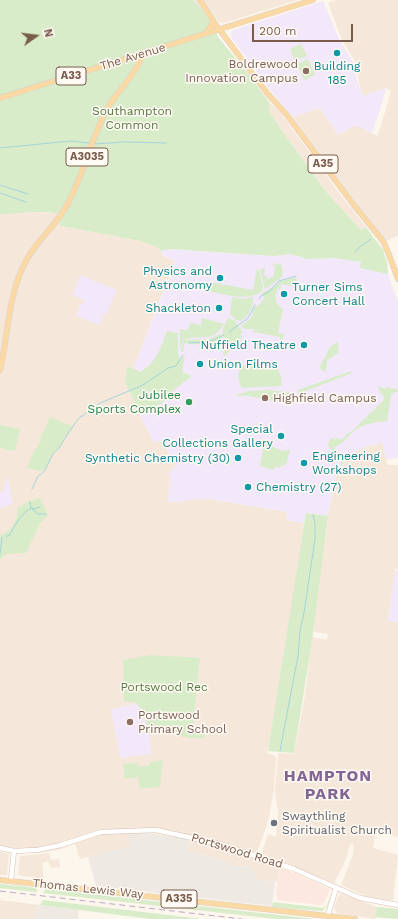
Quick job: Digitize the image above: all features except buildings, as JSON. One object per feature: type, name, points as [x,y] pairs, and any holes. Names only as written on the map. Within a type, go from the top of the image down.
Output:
[{"type":"main road","name":"A35","points":[[200,0],[267,93],[286,114],[352,204],[383,241],[390,255],[398,279]]},
{"type":"main road","name":"A33","points":[[220,29],[313,0]]},
{"type":"main road","points":[[205,34],[211,26],[213,20]]},
{"type":"main road","name":"The Avenue","points":[[0,98],[220,29]]},
{"type":"main road","name":"A3035","points":[[0,370],[5,348],[10,302],[17,281],[29,255],[60,216],[69,201],[79,180],[98,126],[109,106],[140,63],[142,54]]},
{"type":"main road","name":"Thomas Lewis Way","points":[[0,880],[356,919]]},
{"type":"street","name":"Portswood Road","points":[[0,848],[14,851],[45,849],[101,832],[156,830],[199,838],[237,849],[294,869],[365,900],[398,905]]},
{"type":"street","points":[[10,880],[14,851]]},
{"type":"street","points":[[328,915],[336,888]]},
{"type":"shaded area","points":[[193,0],[298,0],[224,23],[219,22],[207,6],[202,9]]},
{"type":"shaded area","points":[[336,0],[398,0],[398,237],[397,236],[387,241],[346,190],[293,117],[320,108],[338,135],[356,125],[377,136],[391,91],[386,88],[363,96],[359,83],[356,63],[342,40],[328,3]]},
{"type":"shaded area","name":"Boldrewood Innovation Campus","points":[[323,1],[340,41],[353,62],[357,80],[363,96],[386,88],[372,133],[356,125],[338,135],[320,108],[293,117],[270,90],[231,37],[231,32],[233,30]]},
{"type":"shaded area","points":[[269,102],[279,111],[366,227],[361,230],[327,193],[278,125],[269,110]]},
{"type":"shaded area","points":[[36,212],[59,213],[65,215],[61,226],[140,241],[157,247],[162,251],[163,256],[175,261],[133,369],[128,367],[141,415],[140,416],[154,442],[160,440],[177,465],[170,476],[168,502],[209,499],[287,512],[286,520],[304,523],[286,657],[267,753],[276,756],[274,790],[268,822],[255,858],[278,866],[277,882],[255,879],[247,867],[236,866],[209,856],[188,851],[189,839],[162,834],[147,833],[130,835],[129,847],[80,859],[75,844],[61,849],[37,853],[0,845],[0,214]]},
{"type":"shaded area","name":"Highfield Campus","points":[[168,249],[274,256],[291,254],[307,259],[334,258],[361,262],[387,262],[388,274],[398,302],[398,458],[386,460],[383,443],[371,445],[352,453],[345,460],[336,476],[328,516],[306,513],[304,523],[286,520],[287,512],[209,499],[168,502],[170,476],[168,473],[177,465],[160,440],[154,443],[125,382],[127,366],[133,369],[174,266],[175,261],[161,254],[162,251]]},
{"type":"shaded area","points":[[80,275],[117,290],[106,315],[104,314],[99,325],[76,316],[81,303],[84,304],[85,301],[72,295]]},
{"type":"shaded area","points":[[383,443],[388,465],[398,465],[398,569],[396,569],[388,620],[398,622],[398,837],[376,831],[373,848],[398,855],[393,901],[368,897],[341,885],[353,854],[354,845],[350,844],[345,862],[334,883],[261,854],[268,834],[276,837],[278,813],[275,791],[278,753],[294,754],[305,695],[312,637],[327,640],[328,634],[314,632],[314,620],[323,541],[326,538],[328,516],[336,476],[345,460],[352,453],[371,445]]},
{"type":"shaded area","points":[[7,478],[13,504],[0,508],[0,492],[2,492]]},
{"type":"shaded area","points":[[395,571],[398,571],[398,622],[388,621]]},
{"type":"shaded area","name":"Portswood Primary School","points":[[136,704],[143,711],[149,733],[152,754],[120,758],[111,709]]},
{"type":"shaded area","points":[[147,833],[189,839],[188,851],[236,866],[247,867],[256,872],[256,879],[275,882],[272,906],[96,886],[88,857],[129,847],[129,835]]},
{"type":"shaded area","points":[[0,852],[9,854],[7,875],[0,875]]},
{"type":"shaded area","points":[[49,853],[51,860],[59,859],[60,867],[51,868],[48,861],[42,863],[44,879],[18,875],[20,856]]},
{"type":"shaded area","points":[[278,866],[330,889],[323,905],[278,900],[276,898]]},
{"type":"shaded area","points":[[340,893],[377,907],[375,919],[337,913],[334,907]]},
{"type":"shaded area","points":[[0,900],[40,905],[33,919],[0,919]]},
{"type":"shaded area","points":[[40,905],[79,910],[78,919],[33,919]]},
{"type":"green space","name":"Southampton Common","points":[[0,0],[193,0],[202,9],[214,27],[218,37],[269,102],[269,110],[278,125],[327,193],[361,230],[366,227],[383,250],[387,262],[388,274],[360,268],[361,262],[334,258],[307,259],[291,254],[274,256],[174,249],[162,251],[157,247],[140,241],[61,226],[59,223],[64,215],[57,213],[41,212],[0,214]]},
{"type":"green space","points":[[301,44],[307,56],[295,61],[290,49]]},
{"type":"green space","points":[[308,59],[315,75],[304,80],[297,64]]},
{"type":"green space","points":[[272,263],[276,266],[276,264],[281,263],[283,273],[281,278],[265,289],[260,270],[265,267],[264,276],[267,276],[267,279],[270,279],[270,277],[273,277],[275,267]]},
{"type":"green space","points":[[257,269],[259,270],[263,290],[258,294],[244,297],[208,291],[210,282],[253,290]]},
{"type":"green space","points":[[297,277],[295,283],[291,283],[291,286],[281,284],[280,290],[277,289],[276,300],[278,305],[283,309],[278,333],[284,334],[283,339],[280,340],[280,337],[254,332],[253,329],[244,329],[241,326],[251,318],[254,308],[260,304],[265,297],[260,295],[281,281]]},
{"type":"green space","points":[[232,297],[242,299],[253,297],[253,304],[250,310],[241,321],[236,320],[230,314]]},
{"type":"green space","points":[[202,318],[224,324],[215,334],[210,336],[183,340],[180,351],[180,329],[188,330],[190,323],[201,325]]},
{"type":"green space","points":[[228,318],[234,320],[242,331],[240,343],[224,356],[225,343],[222,331]]},
{"type":"green space","points":[[167,331],[178,333],[178,354],[180,357],[178,363],[185,355],[182,372],[192,376],[175,389],[162,403],[141,415],[125,382],[127,366],[140,372],[146,368],[154,360]]},
{"type":"green space","points":[[221,333],[223,344],[211,342],[210,344],[204,343],[203,345],[185,343],[183,352],[181,352],[184,340],[210,339]]},
{"type":"green space","points":[[338,342],[338,354],[327,360],[325,372],[319,368],[331,346]]},
{"type":"green space","points":[[251,362],[277,368],[281,376],[282,386],[242,388],[238,376],[239,372],[243,367]]},
{"type":"green space","points":[[351,371],[352,373],[298,394],[298,390]]},
{"type":"green space","points":[[378,386],[385,389],[386,387],[398,390],[398,392],[391,395],[387,421],[365,425],[354,431],[334,447],[345,460],[341,466],[341,461],[333,459],[332,450],[328,446],[329,441],[333,437],[334,440],[338,438],[339,440],[346,437],[345,435],[352,431],[384,400]]},
{"type":"green space","points":[[267,390],[289,392],[291,397],[285,400],[272,401],[236,395],[249,391]]},
{"type":"green space","points":[[50,417],[72,426],[50,458],[45,470],[40,471],[27,468],[34,451],[41,441],[40,439]]},
{"type":"green space","points":[[0,425],[20,429],[15,451],[0,448]]},
{"type":"green space","points":[[264,443],[280,450],[290,450],[286,465],[282,465],[280,468],[275,467],[273,470],[260,466]]},
{"type":"green space","points":[[40,498],[48,515],[40,524],[26,553],[6,554],[0,559],[0,536],[8,531],[13,525],[17,517],[17,508],[29,501]]},
{"type":"green space","points":[[306,513],[328,516],[312,641],[294,753],[268,751]]},
{"type":"green space","name":"Portswood Rec","points":[[150,655],[200,658],[192,732],[205,732],[205,738],[191,738],[165,733],[149,733],[143,711],[135,702],[124,701],[123,660]]},
{"type":"green space","points":[[163,760],[160,787],[140,789],[138,777],[125,779],[123,764],[137,763],[138,767],[150,765],[150,762]]},
{"type":"green space","points":[[0,884],[37,888],[37,892],[0,888]]},
{"type":"green space","points":[[46,889],[314,919],[277,919],[43,893]]},
{"type":"green space","points":[[331,893],[328,905],[322,911],[272,907],[273,902],[323,908],[327,905]]},
{"type":"green space","points":[[43,900],[201,919],[151,919],[40,905]]},
{"type":"green space","points":[[377,907],[398,909],[398,919],[375,917]]},
{"type":"waterway","points":[[0,148],[71,141],[89,143]]},
{"type":"waterway","points":[[95,144],[124,142],[166,143]]},
{"type":"waterway","points":[[0,185],[28,194]]},
{"type":"waterway","points":[[0,193],[26,202]]},
{"type":"waterway","points":[[355,252],[371,239]]},
{"type":"waterway","points":[[259,299],[261,296],[270,291],[279,281],[296,276]]},
{"type":"waterway","points":[[229,332],[248,318],[255,305]]},
{"type":"waterway","points":[[189,343],[208,342],[224,335]]},
{"type":"waterway","points":[[32,489],[38,476],[45,470],[52,455],[59,448],[81,416],[83,416],[89,409],[92,411],[98,404],[143,385],[168,368],[176,366],[183,355]]},
{"type":"waterway","points":[[6,536],[9,536],[21,516],[31,508],[30,502]]},
{"type":"waterway","points":[[31,508],[34,509],[40,507]]},
{"type":"waterway","points":[[32,509],[38,514],[46,514]]},
{"type":"waterway","points":[[280,751],[298,656],[300,631],[315,539],[315,523],[313,515]]},
{"type":"waterway","points":[[0,554],[2,537]]},
{"type":"railway","points":[[0,891],[242,919]]},
{"type":"place","name":"Building 185","points":[[337,53]]},
{"type":"place","name":"Boldrewood Innovation Campus","points":[[306,71]]},
{"type":"place","name":"Physics and Astronomy","points":[[220,278]]},
{"type":"place","name":"Turner Sims Concert Hall","points":[[284,294]]},
{"type":"place","name":"Shackleton","points":[[219,308]]},
{"type":"place","name":"Nuffield Theatre","points":[[304,345]]},
{"type":"place","name":"Union Films","points":[[200,364]]},
{"type":"place","name":"Highfield Campus","points":[[265,398]]},
{"type":"place","name":"Jubilee Sports Complex","points":[[189,402]]},
{"type":"place","name":"Special Collections Gallery","points":[[281,436]]},
{"type":"place","name":"Synthetic Chemistry (30)","points":[[238,458]]},
{"type":"place","name":"Engineering Workshops","points":[[304,463]]},
{"type":"place","name":"Chemistry (27)","points":[[248,487]]},
{"type":"place","name":"Portswood Primary School","points":[[130,722]]},
{"type":"place","name":"Swaythling Spiritualist Church","points":[[274,823]]},
{"type":"district","name":"HAMPTON PARK","points":[[328,785]]}]
